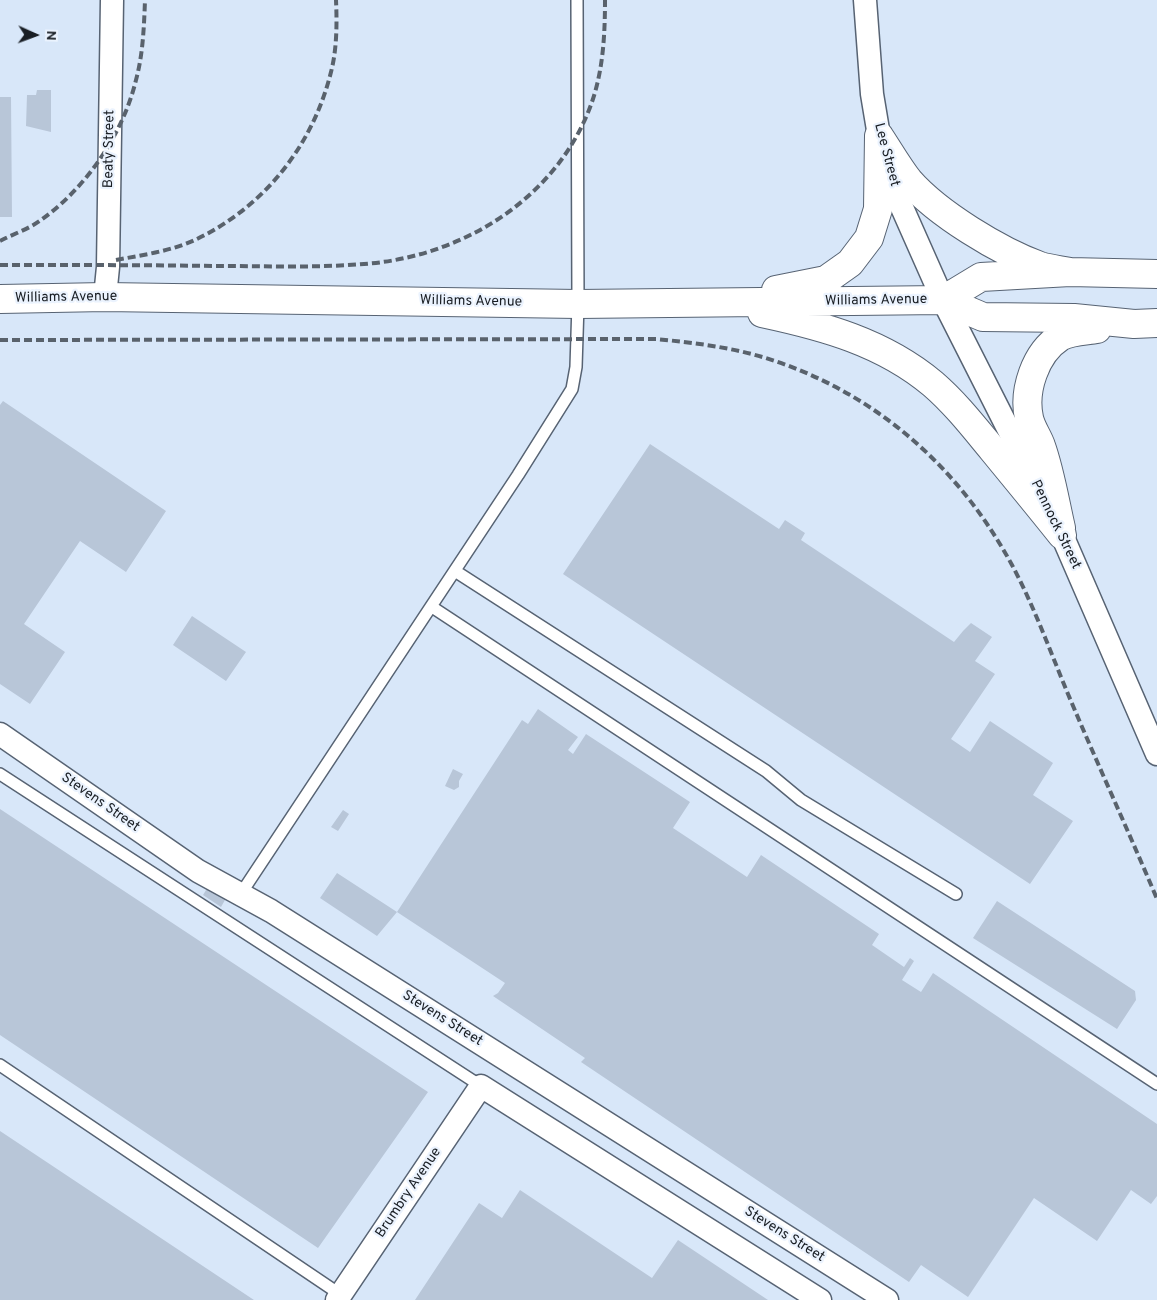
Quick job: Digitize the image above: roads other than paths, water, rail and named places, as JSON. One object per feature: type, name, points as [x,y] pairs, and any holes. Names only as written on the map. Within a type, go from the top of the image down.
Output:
[{"type":"street","name":"Beaty Street","points":[[105,297],[108,267],[112,0]]},
{"type":"street","name":"Lee Street","points":[[865,0],[872,94],[879,136],[892,185],[943,300]]},
{"type":"street","points":[[879,136],[909,180],[925,197],[956,220],[1017,256],[1042,267],[1070,272]]},
{"type":"street","points":[[713,303],[826,280],[850,263],[869,238],[878,209],[879,136]]},
{"type":"street","name":"Williams Avenue","points":[[943,300],[981,277],[1070,272],[1157,274]]},
{"type":"street","name":"Williams Avenue","points":[[0,299],[105,297],[578,304],[943,300],[983,317],[1074,318],[1145,324]]},
{"type":"street","name":"Pennock Street","points":[[943,300],[1062,535],[1157,754]]},
{"type":"street","points":[[713,303],[808,323],[839,332],[866,343],[915,370],[955,405],[1062,535]]},
{"type":"street","points":[[1062,535],[1042,447],[1029,420],[1027,404],[1032,375],[1045,350],[1061,336],[1073,332],[1145,324]]},
{"type":"street","name":"Stevens Street","points":[[0,734],[198,871],[271,910],[887,1300]]},
{"type":"street","points":[[481,1086],[820,1300]]},
{"type":"street","name":"Brumbry Avenue","points":[[339,1297],[481,1086]]},
{"type":"lane","points":[[240,895],[432,607],[572,389],[576,367],[578,304],[577,0]]},
{"type":"lane","points":[[455,571],[766,771],[801,800],[956,894]]},
{"type":"lane","points":[[432,607],[1157,1084]]},
{"type":"lane","points":[[0,774],[481,1086]]},
{"type":"lane","points":[[0,1065],[339,1297]]},
{"type":"railway","points":[[0,241],[26,229],[57,207],[87,176],[112,140],[130,100],[138,70],[143,40],[145,0]]},
{"type":"railway","points":[[116,260],[168,250],[197,239],[222,225],[244,209],[265,191],[283,170],[299,148],[323,99],[334,54],[336,0]]},
{"type":"railway","points":[[0,265],[292,266],[364,264],[400,259],[435,250],[468,236],[499,218],[527,197],[552,171],[573,142],[594,97],[604,41],[605,0]]},
{"type":"railway","points":[[0,340],[656,339],[731,349],[775,361],[813,376],[849,394],[913,440],[942,467],[991,530],[1028,596],[1079,720],[1157,899]]}]
